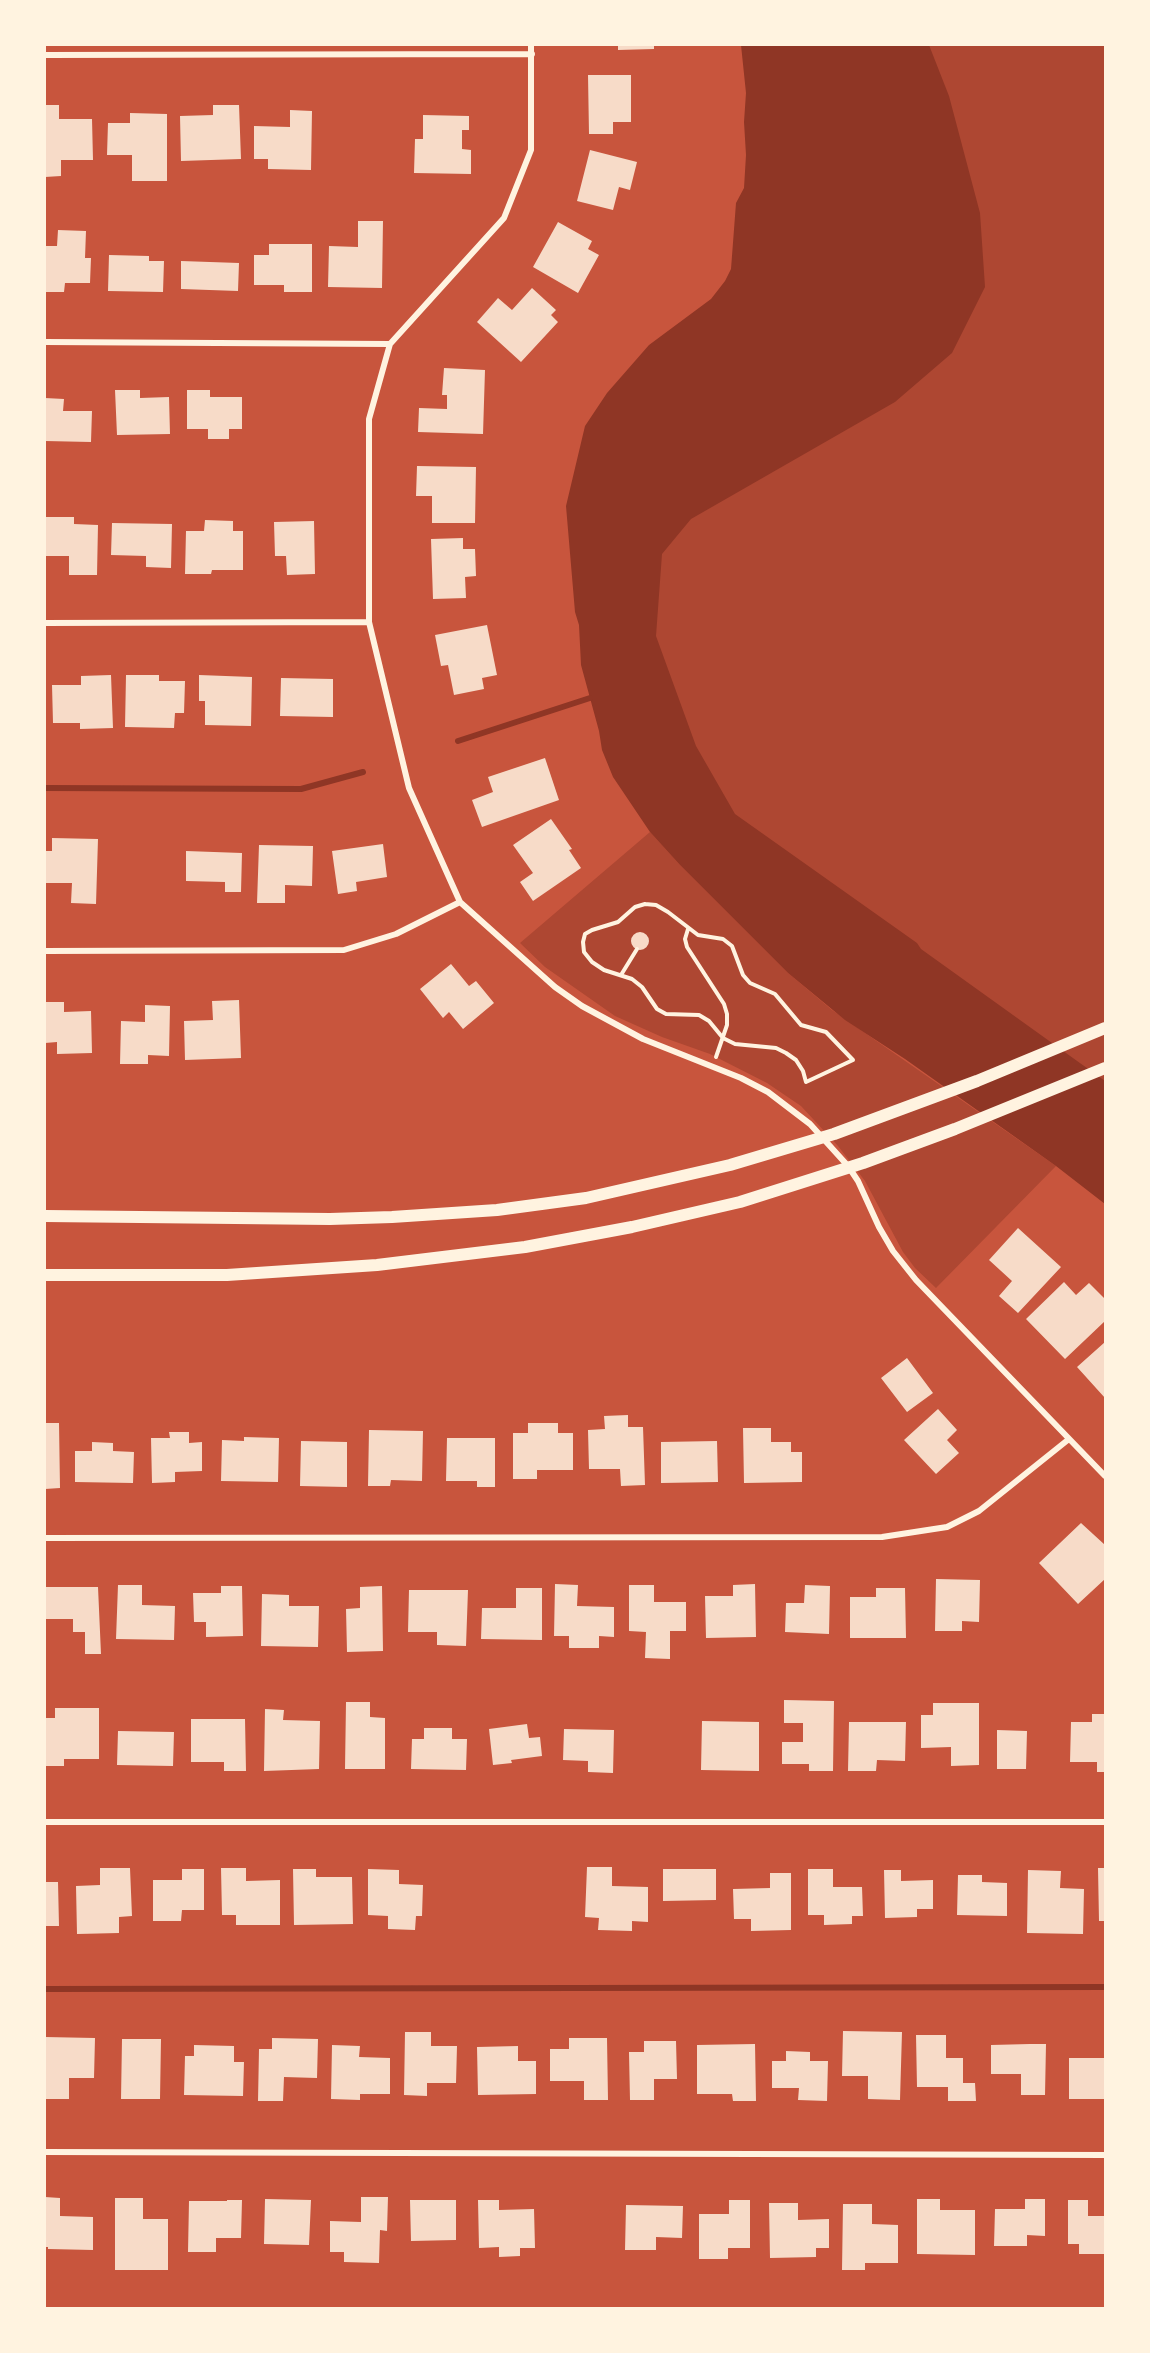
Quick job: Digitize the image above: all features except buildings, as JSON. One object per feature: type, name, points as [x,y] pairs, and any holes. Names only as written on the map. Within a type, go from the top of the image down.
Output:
[{"type":"main road","points":[[45,1216],[330,1220],[443,1215],[586,1198],[730,1165],[875,1119],[1105,1029]]},
{"type":"main road","points":[[45,1275],[226,1275],[424,1261],[578,1238],[740,1202],[890,1153],[1105,1068]]},
{"type":"street","points":[[531,45],[531,150],[504,218],[390,344],[369,419],[369,622],[409,788],[460,902],[555,987],[582,1006],[643,1039],[741,1078],[768,1092],[810,1124],[848,1166],[858,1181],[893,1251],[916,1280],[1105,1476]]},
{"type":"street","points":[[45,55],[532,54]]},
{"type":"street","points":[[45,342],[390,344]]},
{"type":"street","points":[[45,622],[369,622]]},
{"type":"street","points":[[45,951],[344,950],[396,934],[460,902]]},
{"type":"street","points":[[45,1538],[882,1537],[947,1527],[979,1511],[1070,1439]]},
{"type":"street","points":[[45,1822],[1105,1822]]},
{"type":"street","points":[[45,2152],[1105,2155]]},
{"type":"path","points":[[645,904],[656,905],[688,929],[698,935],[723,939],[732,946],[743,975],[750,983],[775,994],[801,1025],[826,1032],[853,1060],[806,1082],[803,1071],[796,1060],[776,1048],[735,1044],[723,1038],[709,1021],[699,1015],[666,1014],[657,1009],[642,987],[632,979],[592,962],[584,952],[582,942],[585,934],[618,922],[635,907],[645,904]]},
{"type":"path","points":[[688,929],[685,939],[687,947],[724,1004],[727,1014],[723,1038],[716,1057]]},
{"type":"path","points":[[621,975],[637,949]]},
{"type":"shaded area","points":[[741,45],[929,45],[949,96],[980,213],[985,287],[952,353],[895,402],[691,519],[662,554],[656,636],[696,746],[735,814],[917,943],[921,949],[1105,1081],[1105,1204],[1056,1166],[905,1059],[845,1020],[788,973],[650,832],[613,777],[602,750],[581,665],[566,506],[585,426],[607,393],[649,345],[711,299],[731,269],[736,203],[744,188],[746,155],[744,122],[746,93]]},
{"type":"shaded area","points":[[809,45],[1105,45],[1105,1139],[642,746],[616,573],[776,361]]},
{"type":"shaded area","points":[[650,832],[788,973],[832,1010],[1056,1166],[936,1288],[915,1268],[903,1252],[865,1181],[838,1146],[801,1106],[767,1083],[710,1054],[662,1037],[615,1016],[545,967],[520,943]]},
{"type":"waterway","points":[[458,741],[590,698]]},
{"type":"waterway","points":[[45,788],[301,789],[363,772]]},
{"type":"waterway","points":[[45,1989],[1105,1987]]}]
